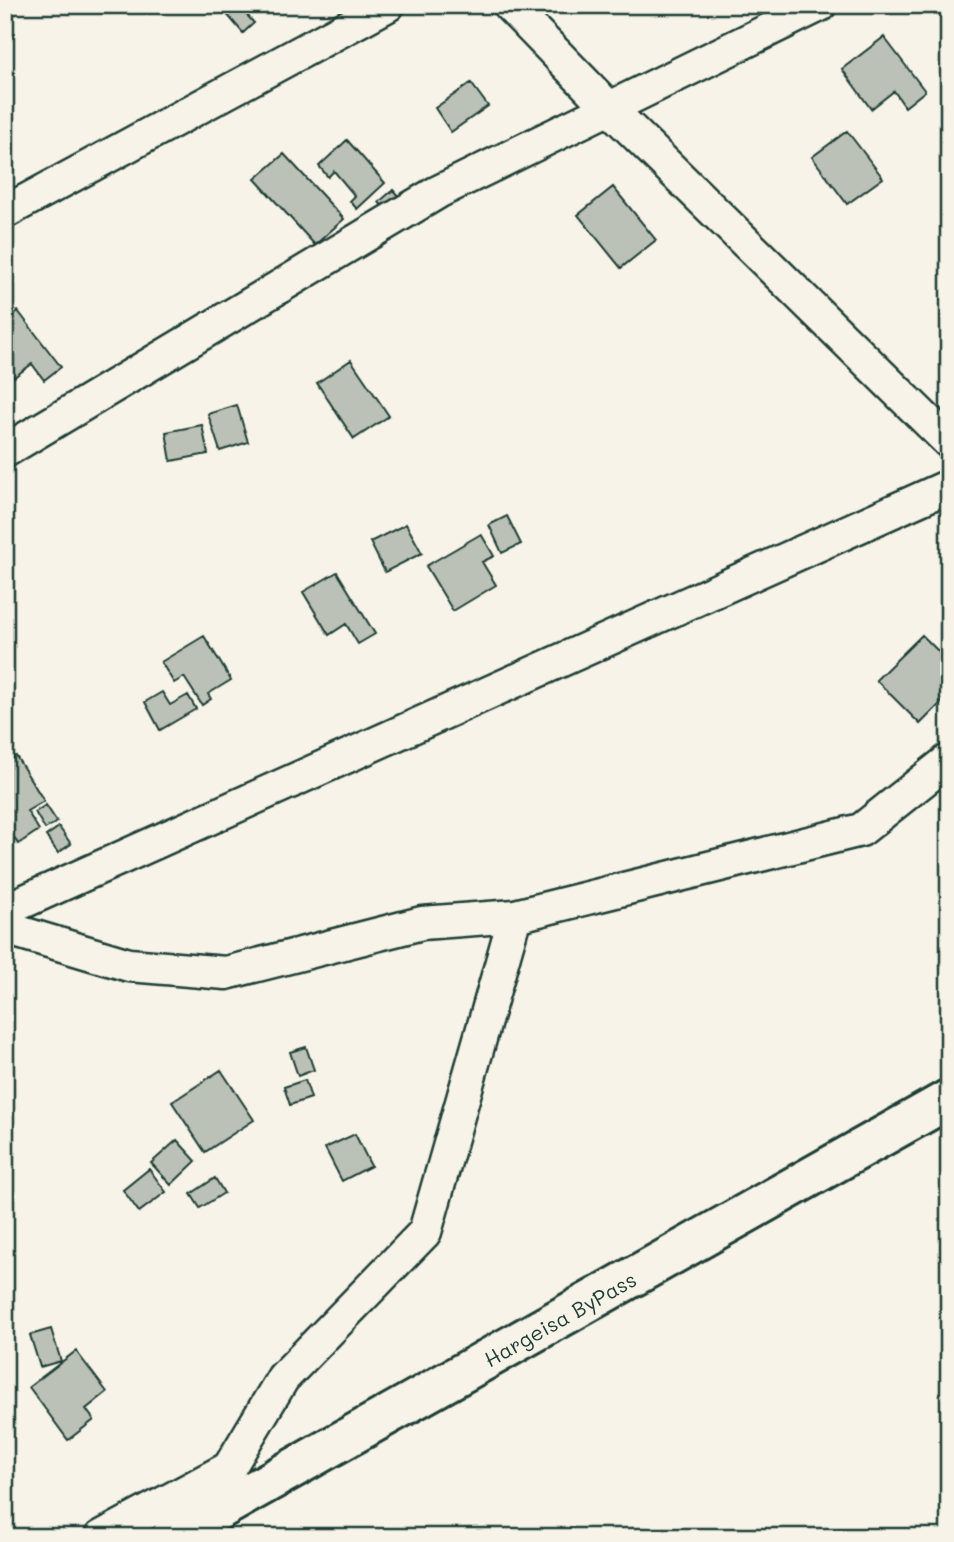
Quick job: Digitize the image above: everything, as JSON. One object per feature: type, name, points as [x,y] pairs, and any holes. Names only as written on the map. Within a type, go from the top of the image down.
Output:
[{"type":"highway","name":"Hargeisa ByPass","points":[[171,1537],[949,1099]]},
{"type":"street","points":[[5,212],[388,5]]},
{"type":"street","points":[[509,5],[949,442]]},
{"type":"street","points":[[5,452],[438,192],[820,5]]},
{"type":"street","points":[[5,910],[949,486]]},
{"type":"street","points":[[5,928],[129,965],[226,973],[422,923],[515,916],[861,830],[949,760]]},
{"type":"street","points":[[101,1537],[229,1468],[283,1378],[425,1232],[515,916]]},
{"type":"building","points":[[219,5],[238,5],[254,23],[243,33]]},
{"type":"building","points":[[884,37],[925,91],[905,107],[894,91],[871,109],[842,69]]},
{"type":"building","points":[[471,83],[488,106],[451,132],[435,108]]},
{"type":"building","points":[[847,131],[883,178],[847,204],[812,157]]},
{"type":"building","points":[[347,140],[385,183],[357,209],[350,201],[355,196],[334,171],[328,177],[319,166]]},
{"type":"building","points":[[284,154],[344,219],[315,245],[255,179]]},
{"type":"building","points":[[613,187],[656,240],[621,268],[578,215]]},
{"type":"building","points":[[393,190],[404,203],[390,215],[379,202]]},
{"type":"building","points":[[18,311],[61,367],[44,380],[32,364],[14,377],[5,365],[5,320]]},
{"type":"building","points":[[351,360],[389,416],[354,439],[317,383]]},
{"type":"building","points":[[237,405],[248,442],[220,451],[208,414]]},
{"type":"building","points":[[202,425],[208,454],[171,461],[166,432]]},
{"type":"building","points":[[507,516],[521,544],[502,553],[489,525]]},
{"type":"building","points":[[406,524],[422,553],[385,572],[370,542]]},
{"type":"building","points":[[481,534],[494,556],[482,562],[496,585],[453,611],[426,566]]},
{"type":"building","points":[[337,572],[375,634],[358,644],[346,624],[329,635],[303,592]]},
{"type":"building","points":[[922,635],[949,662],[949,695],[920,724],[876,680]]},
{"type":"building","points":[[204,636],[231,680],[208,694],[211,699],[202,705],[184,677],[174,683],[161,662]]},
{"type":"building","points":[[162,692],[170,705],[188,695],[196,709],[160,730],[145,702]]},
{"type":"building","points":[[16,756],[44,801],[27,811],[39,830],[18,844],[5,823],[9,815],[5,809],[5,762]]},
{"type":"building","points":[[46,805],[57,822],[45,829],[35,812]]},
{"type":"building","points":[[59,827],[71,844],[58,853],[46,836]]},
{"type":"building","points":[[306,1047],[314,1070],[298,1076],[290,1052]]},
{"type":"building","points":[[221,1070],[254,1120],[205,1152],[172,1102]]},
{"type":"building","points":[[305,1080],[311,1098],[290,1105],[284,1087]]},
{"type":"building","points":[[355,1134],[371,1166],[342,1181],[325,1148]]},
{"type":"building","points":[[177,1140],[196,1161],[171,1185],[151,1163]]},
{"type":"building","points":[[149,1169],[166,1192],[139,1212],[123,1190]]},
{"type":"building","points":[[215,1178],[224,1193],[200,1208],[191,1194]]},
{"type":"building","points":[[51,1329],[61,1361],[40,1367],[30,1335]]},
{"type":"building","points":[[76,1351],[107,1392],[86,1409],[94,1420],[68,1440],[29,1387]]}]
